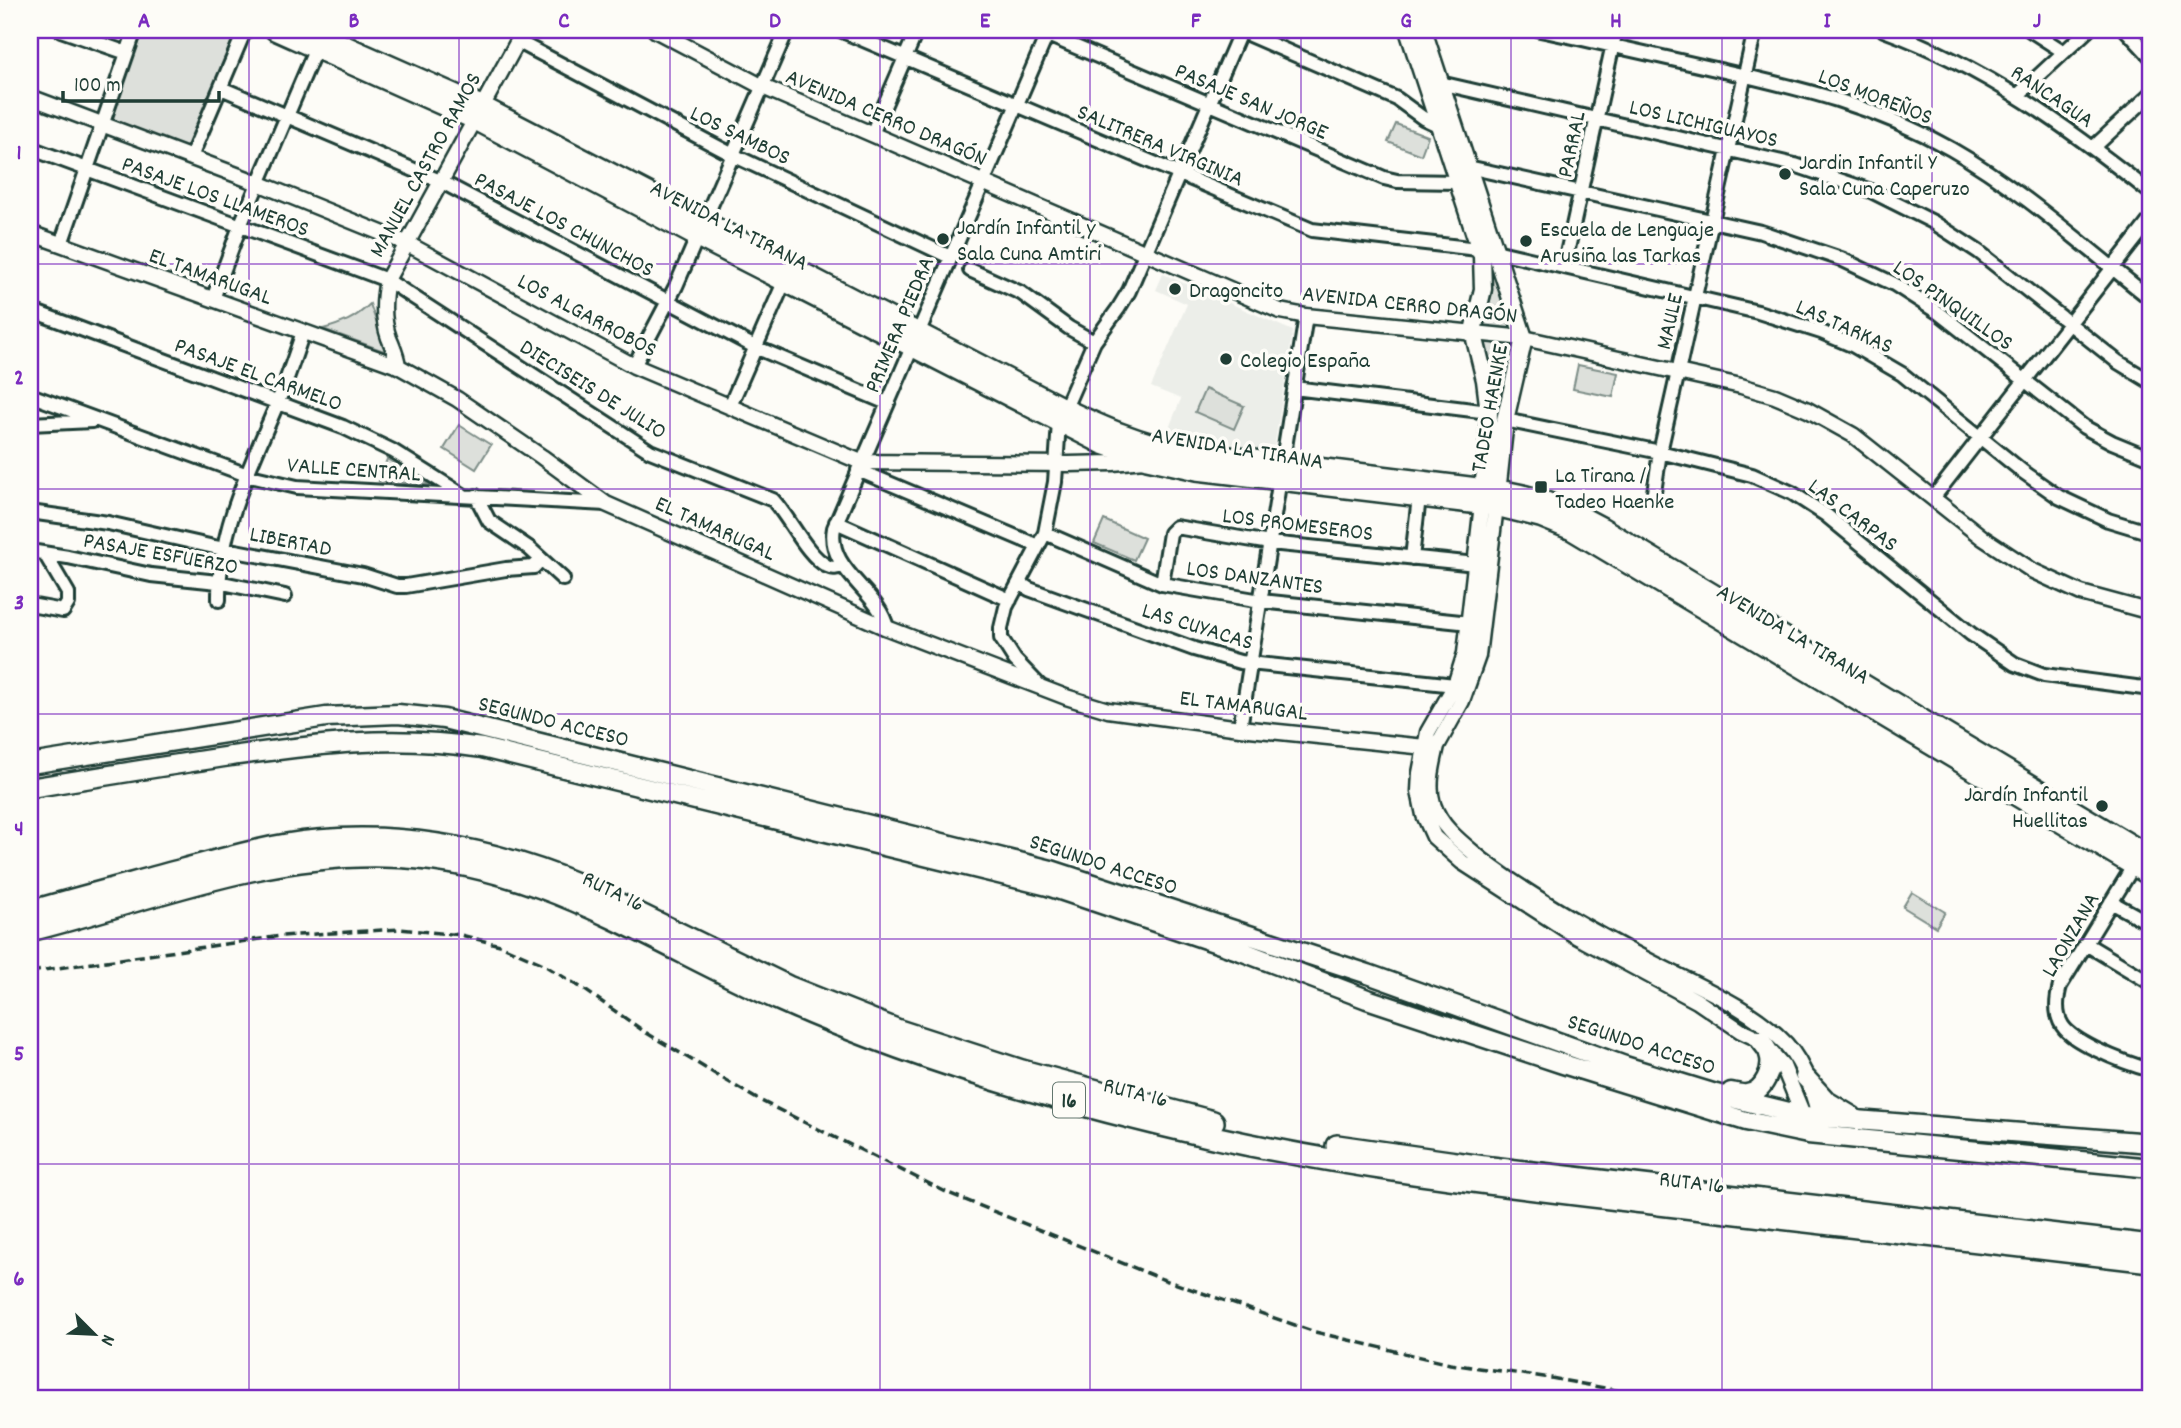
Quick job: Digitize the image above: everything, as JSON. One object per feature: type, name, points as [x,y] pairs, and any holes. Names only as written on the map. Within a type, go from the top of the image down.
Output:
[{"type":"highway","name":"AVENIDA LA TIRANA","points":[[275,30],[312,39],[478,113],[915,338],[1062,416],[1103,444],[1147,459],[1197,470],[1281,473],[1489,497],[1588,538],[2143,858],[2151,876]]},
{"type":"highway","name":"AVENIDA LA TIRANA","points":[[701,230],[785,280],[915,338]]},
{"type":"highway","name":"AVENIDA LA TIRANA","points":[[1062,416],[1164,448],[1281,473],[1419,497],[1489,497]]},
{"type":"highway","name":"RUTA 16","points":[[30,912],[232,857],[292,844],[368,839],[446,846],[499,856],[551,873],[788,987],[937,1044],[1066,1084],[1219,1123],[1320,1143],[1444,1162],[2151,1246]]},
{"type":"highway","name":"RUTA 16","points":[[30,930],[225,875],[275,864],[362,856],[443,861],[506,874],[551,889],[782,1001],[894,1045],[1018,1086],[1161,1125],[1291,1153],[1443,1178],[2151,1261]]},
{"type":"main road","name":"TADEO HAENKE","points":[[1408,30],[1458,182],[1524,338],[1489,497]]},
{"type":"main road","name":"TADEO HAENKE","points":[[1423,30],[1468,167],[1487,250],[1473,331],[1485,380],[1489,412],[1489,497]]},
{"type":"main road","name":"SEGUNDO ACCESO","points":[[30,764],[326,717],[398,714],[462,722],[1051,870],[1368,974],[1606,1060],[1814,1125],[1866,1120],[2151,1143]]},
{"type":"main road","name":"SEGUNDO ACCESO","points":[[30,788],[327,743],[394,740],[482,748],[1030,881],[1229,947],[1367,999],[1746,1121],[1814,1125],[2151,1168]]},
{"type":"main road","points":[[1684,1083],[1748,1094],[1754,1091],[1766,1078],[1770,1065],[1769,1051],[1759,1041]]},
{"type":"main road","points":[[1805,1077],[1819,1094],[1835,1107],[1866,1120]]},
{"type":"street","points":[[61,30],[127,53]]},
{"type":"street","points":[[61,244],[135,30]]},
{"type":"street","points":[[191,157],[245,30]]},
{"type":"street","name":"AVENIDA CERRO DRAGÓN","points":[[656,30],[763,87],[1274,309],[1306,316],[1524,338],[1758,391],[1816,414],[1866,444],[1999,550],[2041,575],[2081,593],[2151,611]]},
{"type":"street","points":[[634,366],[701,230],[787,30]]},
{"type":"street","name":"SALITRERA VIRGINIA","points":[[840,30],[1312,230],[1487,250]]},
{"type":"street","points":[[872,134],[917,30]]},
{"type":"street","points":[[1039,686],[1015,660],[1001,638],[1001,628],[1010,600],[1045,533],[1055,482],[1062,416],[1094,342],[1124,301],[1240,30],[1402,102],[1440,126]]},
{"type":"street","name":"LOS MOREÑOS","points":[[1540,30],[1799,88],[1847,102],[1898,122],[1933,139],[1998,179],[2151,299]]},
{"type":"street","name":"PARRAL","points":[[1564,267],[1616,30]]},
{"type":"street","name":"MAULE","points":[[1653,499],[1660,452],[1755,30]]},
{"type":"street","name":"RANCAGUA","points":[[1884,30],[1956,61],[2018,95],[2094,147],[2151,192]]},
{"type":"street","points":[[2030,30],[2064,52]]},
{"type":"street","points":[[2018,95],[2088,30]]},
{"type":"street","points":[[2126,30],[2151,57]]},
{"type":"street","name":"PASAJE SAN JORGE","points":[[1044,31],[1209,105],[1384,178],[1397,181],[1458,182]]},
{"type":"street","name":"PRIMERA PIEDRA","points":[[887,628],[879,607],[843,565],[834,545],[836,522],[1016,105],[1044,31]]},
{"type":"street","name":"MANUEL CASTRO RAMOS","points":[[398,366],[385,320],[387,280],[520,36]]},
{"type":"street","name":"LOS SAMBOS","points":[[520,36],[733,155],[950,257]]},
{"type":"street","points":[[213,299],[240,226],[287,116],[312,39]]},
{"type":"street","name":"LOS LICHIGUAYOS","points":[[1440,83],[1728,149],[1823,173],[1871,191],[1908,209],[1979,252],[2118,362],[2151,382]]},
{"type":"street","name":"PASAJE LOS CHUNCHOS","points":[[220,88],[440,181],[755,347],[887,403]]},
{"type":"street","points":[[2094,147],[2151,94]]},
{"type":"street","name":"LOS ALGARROBOS","points":[[30,97],[258,183],[406,243],[634,366],[730,406],[860,466],[1113,463],[1147,459]]},
{"type":"street","name":"PASAJE LOS LLAMEROS","points":[[30,148],[387,280]]},
{"type":"street","name":"LOS PINQUILLOS","points":[[1468,167],[1712,221],[1801,244],[1868,271],[1939,313],[2091,431],[2151,458]]},
{"type":"street","points":[[1933,498],[2151,219]]},
{"type":"street","name":"EL TAMARUGAL","points":[[30,233],[398,366],[457,399],[606,504],[887,628],[1066,697],[1108,710],[1240,728],[1431,746]]},
{"type":"street","name":"LAS TARKAS","points":[[1487,250],[1779,318],[1854,346],[1902,374],[2059,497],[2108,520],[2151,533]]},
{"type":"street","points":[[970,270],[1021,293],[1069,328],[1094,342]]},
{"type":"street","name":"DIECISEIS DE JULIO","points":[[387,280],[650,451],[773,500],[824,564],[834,568],[843,565]]},
{"type":"street","points":[[730,406],[785,280]]},
{"type":"street","name":"PASAJE EL CARMELO","points":[[30,310],[368,438],[470,496]]},
{"type":"street","points":[[1240,728],[1306,316]]},
{"type":"street","points":[[219,600],[218,582],[223,548],[245,474],[277,402],[303,332]]},
{"type":"street","points":[[1294,388],[1489,412]]},
{"type":"street","name":"VALLE CENTRAL","points":[[30,395],[245,474],[297,487],[606,504]]},
{"type":"street","name":"LAS CARPAS","points":[[1505,420],[1660,452],[1752,475],[1791,493],[1844,528],[1980,641],[2025,670],[2057,678],[2151,689]]},
{"type":"street","points":[[30,425],[101,421]]},
{"type":"street","points":[[860,466],[1038,546]]},
{"type":"street","points":[[470,496],[489,521],[564,579]]},
{"type":"street","points":[[1412,558],[1419,497]]},
{"type":"street","name":"TADEO HAENKE","points":[[1431,746],[1428,732],[1455,685],[1465,653],[1476,564],[1489,497]]},
{"type":"street","name":"TADEO HAENKE","points":[[1431,746],[1462,701],[1478,656],[1489,497]]},
{"type":"street","name":"LIBERTAD","points":[[30,512],[108,523],[363,575],[397,586],[534,567],[541,559]]},
{"type":"street","points":[[836,522],[1010,600]]},
{"type":"street","name":"LOS PROMESEROS","points":[[1162,584],[1170,533],[1176,527],[1270,543],[1476,564]]},
{"type":"street","name":"LOS DANZANTES","points":[[1045,533],[1162,584],[1261,601],[1470,623]]},
{"type":"street","name":"PASAJE ESFUERZO","points":[[30,551],[151,575],[218,582],[285,596]]},
{"type":"street","points":[[30,605],[63,611],[68,603],[68,593],[45,554]]},
{"type":"street","name":"LAS CUYACAS","points":[[1020,583],[1029,589],[1181,645],[1250,664],[1455,685]]},
{"type":"street","points":[[1431,746],[1420,773],[1419,791],[1424,815],[1434,837],[1462,862],[1576,936],[1698,1001],[1759,1041],[1783,1066],[1814,1125]]},
{"type":"street","points":[[1431,746],[1432,800],[1445,828],[1504,877],[1641,957],[1751,1016],[1789,1047],[1805,1077],[1814,1125]]},
{"type":"street","name":"LAONZANA","points":[[2143,858],[2111,902],[2060,986],[2057,1005],[2060,1023],[2065,1032],[2119,1061],[2151,1070]]},
{"type":"street","points":[[2111,902],[2151,924]]},
{"type":"street","points":[[2086,944],[2151,983]]},
{"type":"shaded area","points":[[144,30],[238,30],[190,150],[109,118]]},
{"type":"shaded area","points":[[1396,124],[1428,136],[1421,155],[1388,142]]},
{"type":"shaded area","points":[[1494,267],[1516,330],[1481,327],[1492,294],[1489,268]]},
{"type":"shaded area","name":"Colegio España","points":[[1163,274],[1293,331],[1273,455],[1166,435],[1181,399],[1151,387],[1187,304],[1156,290]]},
{"type":"shaded area","points":[[370,304],[382,338],[395,355],[323,329],[348,320]]},
{"type":"shaded area","points":[[1482,339],[1517,343],[1495,480]]},
{"type":"shaded area","points":[[1578,365],[1618,373],[1613,397],[1573,389]]},
{"type":"shaded area","points":[[1205,389],[1244,406],[1234,429],[1195,412]]},
{"type":"shaded area","points":[[459,425],[491,445],[476,469],[444,449]]},
{"type":"shaded area","points":[[387,459],[430,485],[379,481]]},
{"type":"shaded area","points":[[1104,520],[1144,538],[1134,560],[1094,543]]},
{"type":"shaded area","points":[[1912,892],[1945,912],[1936,927],[1903,907]]},
{"type":"railway","points":[[30,972],[281,936],[400,929],[461,935],[500,945],[539,962],[645,1032],[757,1099],[948,1193],[1162,1279],[1315,1332],[1450,1364],[1551,1378],[1657,1398]]},
{"type":"place","name":"Jardin Infantil Y Sala Cuna Caperuzo","points":[[1785,174]]},
{"type":"place","name":"Jardín Infantil y Sala Cuna Amtiri","points":[[943,239]]},
{"type":"place","name":"Escuela de Lenguaje Arusiña las Tarkas","points":[[1526,241]]},
{"type":"place","name":"Dragoncito","points":[[1175,289]]},
{"type":"place","name":"Colegio España","points":[[1226,359]]},
{"type":"place","name":"La Tirana / Tadeo Haenke","points":[[1541,487]]},
{"type":"place","name":"Jardín Infantil Huellitas","points":[[2102,806]]}]
